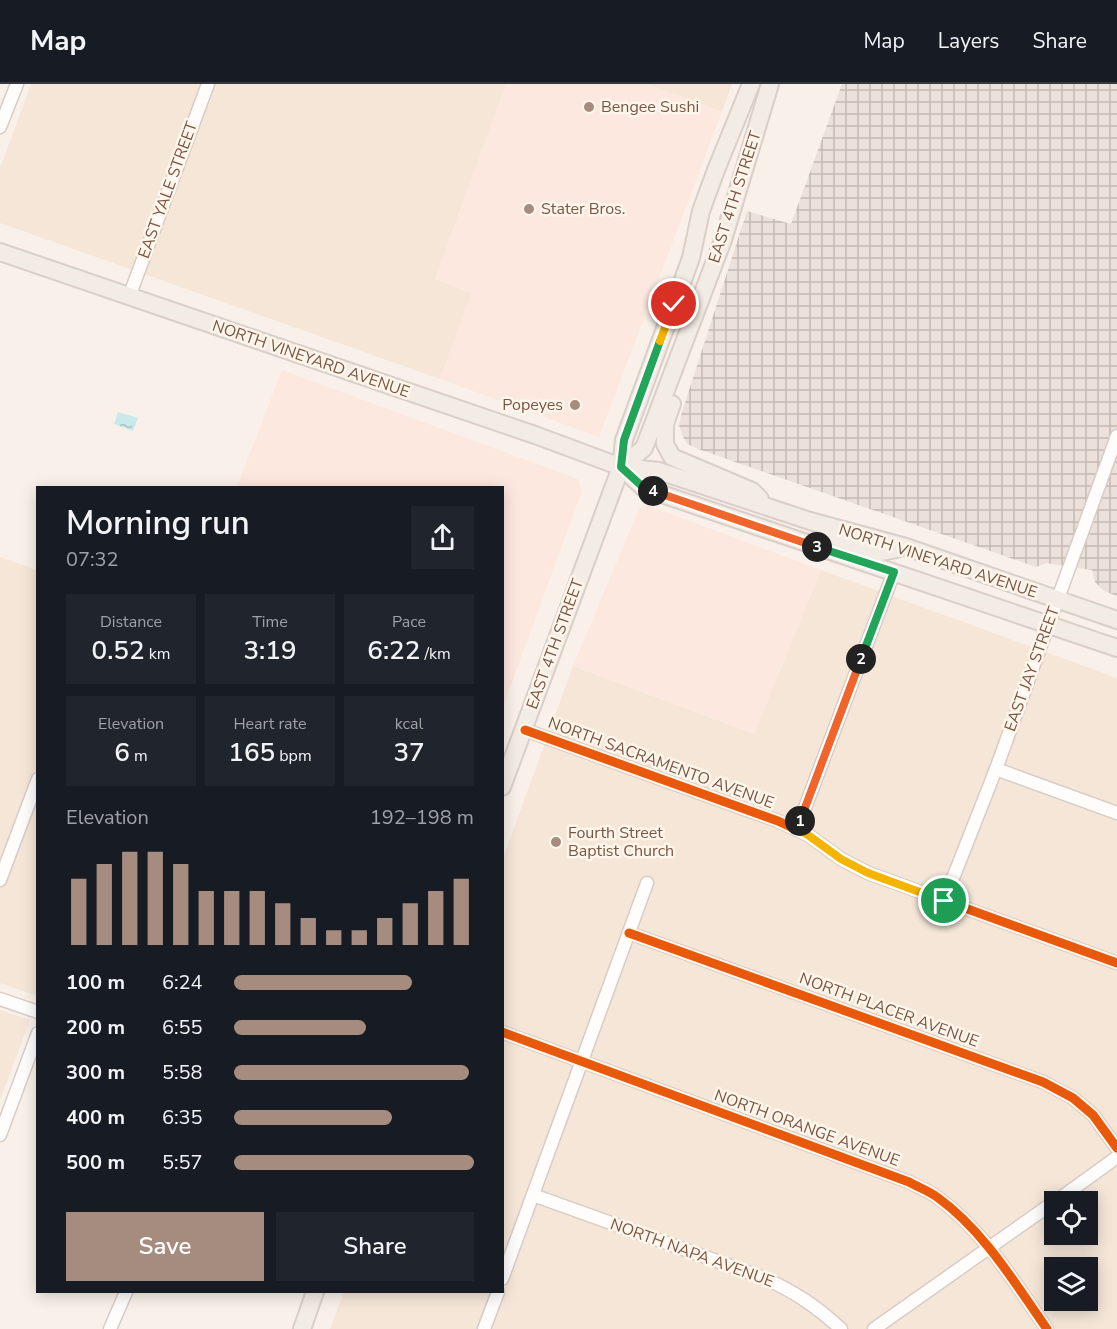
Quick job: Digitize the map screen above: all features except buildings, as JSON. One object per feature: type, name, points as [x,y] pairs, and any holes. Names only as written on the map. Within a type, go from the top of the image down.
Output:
[{"type":"main road","name":"EAST 4TH STREET","points":[[504,782],[621,467],[624,440],[691,258],[701,211],[751,84]]},
{"type":"main road","name":"EAST 4TH STREET","points":[[621,467],[644,448],[717,256],[770,84]]},
{"type":"main road","name":"NORTH VINEYARD AVENUE","points":[[0,252],[535,435],[621,467],[659,471],[767,507],[906,547],[1117,620]]},
{"type":"main road","points":[[717,256],[717,282],[665,424],[665,444],[672,457],[752,490],[767,507]]},
{"type":"main road","name":"NORTH VINEYARD AVENUE","points":[[621,467],[644,488],[1117,648]]},
{"type":"main road","points":[[788,537],[800,531],[810,531],[880,552],[906,547]]},
{"type":"main road","points":[[302,1329],[315,1293]]},
{"type":"street","points":[[0,127],[17,84]]},
{"type":"street","name":"EAST YALE STREET","points":[[129,297],[208,84]]},
{"type":"street","name":"EAST JAY STREET","points":[[944,901],[996,769],[1117,436]]},
{"type":"street","points":[[797,829],[894,572]]},
{"type":"street","name":"NORTH SACRAMENTO AVENUE","points":[[525,730],[797,829],[841,859],[868,873],[1117,963]]},
{"type":"street","points":[[996,769],[1117,813]]},
{"type":"street","points":[[0,880],[36,784]]},
{"type":"street","points":[[504,1274],[647,883]]},
{"type":"street","name":"NORTH PLACER AVENUE","points":[[629,933],[1043,1082],[1073,1098],[1093,1115],[1117,1148]]},
{"type":"street","points":[[0,999],[36,1010]]},
{"type":"street","name":"NORTH ORANGE AVENUE","points":[[504,1033],[909,1182],[935,1196],[951,1208],[990,1248],[1047,1329]]},
{"type":"street","points":[[0,1135],[36,1038]]},
{"type":"street","points":[[1070,1191],[1117,1157]]},
{"type":"street","name":"NORTH NAPA AVENUE","points":[[533,1195],[792,1290],[817,1307],[841,1329]]},
{"type":"street","points":[[874,1329],[1044,1210]]},
{"type":"street","points":[[110,1329],[126,1293]]},
{"type":"street","points":[[486,1329],[498,1293]]},
{"type":"shaded area","points":[[31,84],[506,84],[435,279],[472,293],[440,379],[0,223],[0,168]]},
{"type":"shaded area","points":[[506,84],[647,84],[722,112],[599,437],[440,379],[471,293],[435,279]]},
{"type":"shaded area","points":[[647,84],[732,84],[722,112]]},
{"type":"shaded area","points":[[842,84],[1117,84],[1117,596],[1104,591],[1095,582],[1092,570],[1047,563],[1036,567],[698,449],[687,444],[682,435],[679,425],[681,415],[747,211],[791,224]]},
{"type":"shaded area","points":[[282,370],[578,479],[582,491],[504,704],[504,486],[237,486]]},
{"type":"shaded area","points":[[647,505],[821,570],[754,734],[573,666],[639,509]]},
{"type":"shaded area","points":[[0,557],[36,570],[36,996],[0,983]]},
{"type":"shaded area","points":[[821,570],[1117,678],[1117,1329],[330,1329],[344,1293],[504,1293],[504,855],[573,666],[754,734]]},
{"type":"shaded area","points":[[0,1010],[30,1020],[0,1100]]},
{"type":"water","points":[[118,412],[138,418],[133,431],[114,424]]},
{"type":"cycle path","points":[[525,730],[778,821],[808,835],[841,859],[868,873],[1117,963]]},
{"type":"cycle path","points":[[629,933],[1043,1082],[1073,1098],[1093,1115],[1117,1148]]},
{"type":"cycle path","points":[[504,1033],[909,1182],[931,1193],[954,1211],[984,1241],[1047,1329]]},
{"type":"place","name":"Bengee Sushi","points":[[589,107]]},
{"type":"place","name":"Stater Bros.","points":[[529,209]]},
{"type":"place","name":"Popeyes","points":[[575,405]]},
{"type":"place","name":"Fourth Street Baptist Church","points":[[556,842]]},
{"type":"route","points":[[674,304],[624,440],[621,467],[644,488],[894,572],[797,829],[841,859],[868,873],[944,901]]}]
